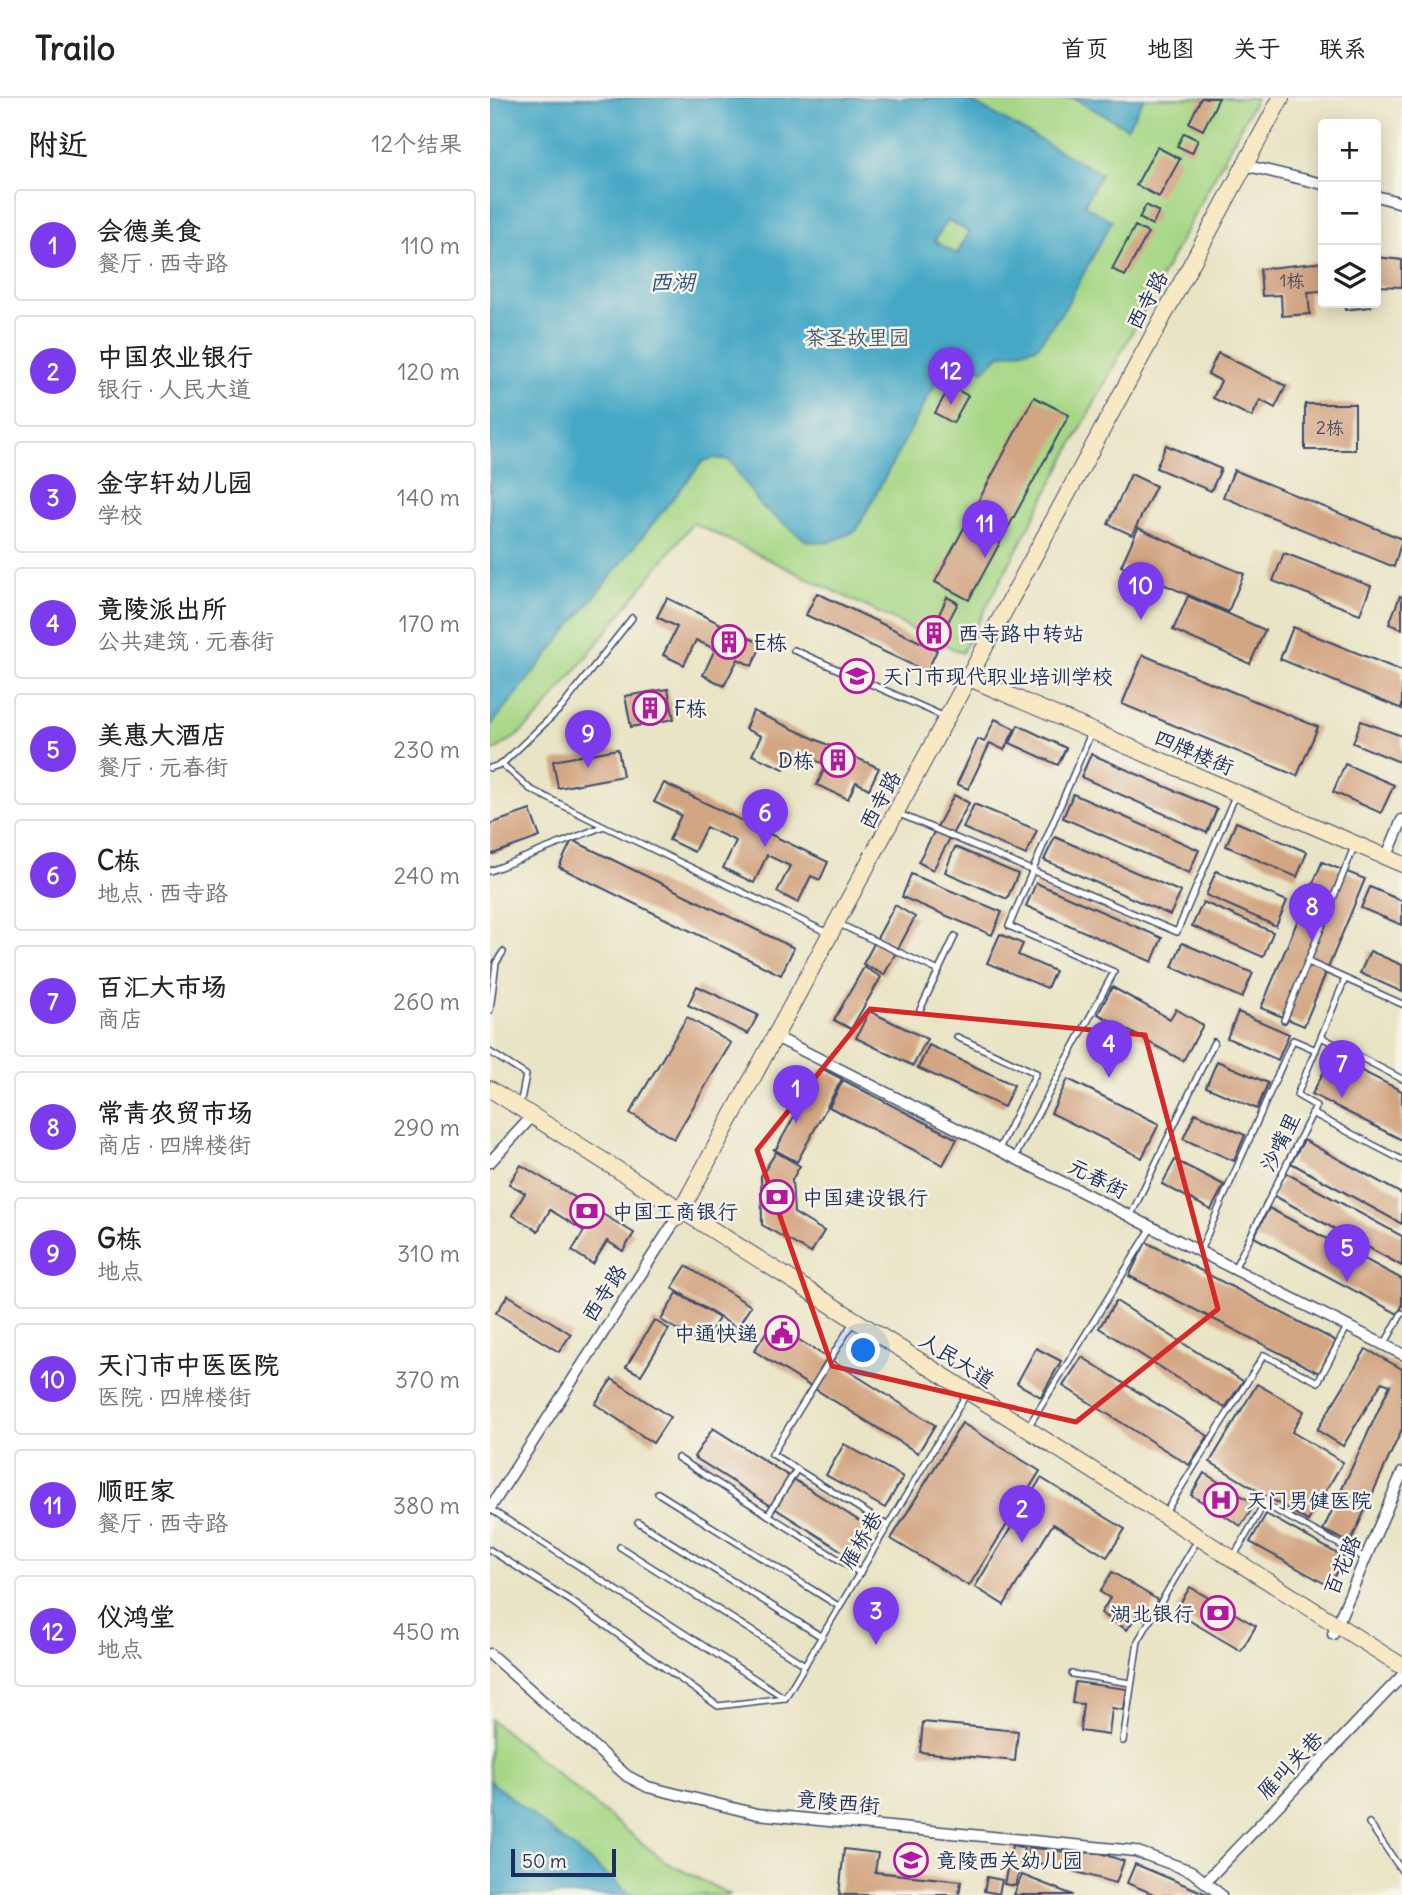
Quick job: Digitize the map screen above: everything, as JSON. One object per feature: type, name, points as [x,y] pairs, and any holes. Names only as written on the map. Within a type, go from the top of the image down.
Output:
[{"type":"main road","name":"西寺路","points":[[680,1214],[1281,98]]},
{"type":"main road","name":"四牌楼街","points":[[969,678],[1402,864]]},
{"type":"main road","name":"人民大道","points":[[490,1089],[850,1327],[1194,1546],[1335,1630],[1402,1666]]},
{"type":"main road","name":"人民大道","points":[[490,1100],[680,1214],[1163,1515],[1232,1559],[1402,1677]]},
{"type":"street","points":[[1244,165],[1318,183]]},
{"type":"street","points":[[1381,198],[1402,203]]},
{"type":"street","points":[[1386,858],[1402,820]]},
{"type":"street","name":"元春街","points":[[776,1037],[1402,1354]]},
{"type":"street","points":[[490,1162],[526,1123]]},
{"type":"street","name":"西寺路","points":[[490,1508],[680,1214]]},
{"type":"street","name":"百花路","points":[[1335,1630],[1402,1473]]},
{"type":"street","name":"竟陵西街","points":[[490,1654],[627,1776],[648,1787],[757,1814],[1135,1851],[1171,1862],[1206,1881],[1221,1895]]},
{"type":"street","name":"雁叫关巷","points":[[1206,1881],[1402,1677]]},
{"type":"lane","points":[[490,768],[502,764],[562,707],[632,618]]},
{"type":"lane","points":[[794,650],[948,718]]},
{"type":"lane","points":[[1014,1158],[1114,972],[1009,926],[1092,732]]},
{"type":"lane","points":[[502,764],[530,789],[604,826],[834,929],[939,971]]},
{"type":"lane","points":[[897,813],[1177,932],[1236,793]]},
{"type":"lane","points":[[490,871],[604,826]]},
{"type":"lane","points":[[1284,1020],[1355,844]]},
{"type":"lane","points":[[920,1010],[955,936]]},
{"type":"lane","points":[[490,1010],[496,963],[503,952]]},
{"type":"lane","points":[[1308,962],[1402,1004]]},
{"type":"lane","name":"沙嘴里","points":[[1234,1269],[1316,1105],[1297,1095],[1345,979]]},
{"type":"lane","points":[[957,1037],[1036,1073],[999,1150]]},
{"type":"lane","points":[[1321,1037],[1402,1079]]},
{"type":"lane","points":[[1200,1251],[1293,1040],[1316,1050]]},
{"type":"lane","points":[[1130,1217],[1214,1042]]},
{"type":"lane","points":[[490,1052],[526,1075],[520,1108]]},
{"type":"lane","points":[[1312,1113],[1402,1160]]},
{"type":"lane","points":[[1027,1429],[1152,1227]]},
{"type":"lane","points":[[1384,1345],[1402,1313]]},
{"type":"lane","points":[[1163,1515],[1264,1355],[1318,1382],[1347,1326]]},
{"type":"lane","points":[[850,1327],[772,1454],[888,1526]]},
{"type":"lane","name":"雁桥巷","points":[[785,1698],[964,1398]]},
{"type":"lane","points":[[678,1458],[860,1573]]},
{"type":"lane","points":[[768,1515],[797,1469]]},
{"type":"lane","points":[[658,1493],[840,1607]]},
{"type":"lane","points":[[1232,1559],[1264,1504],[1365,1558]]},
{"type":"lane","points":[[490,1508],[785,1698]]},
{"type":"lane","points":[[638,1522],[822,1637]]},
{"type":"lane","points":[[1123,1741],[1136,1650],[1143,1631],[1194,1546]]},
{"type":"lane","points":[[620,1547],[806,1665]]},
{"type":"lane","points":[[490,1550],[571,1601],[718,1706],[785,1698]]},
{"type":"lane","points":[[1072,1674],[1132,1683]]},
{"type":"lane","points":[[1368,1822],[1402,1871]]},
{"type":"highlighted area","points":[[870,1009],[1145,1035],[1218,1309],[1076,1422],[832,1366],[757,1150]]},
{"type":"green space","name":"西湖","points":[[490,98],[1256,98],[962,653],[693,523],[539,716],[517,736],[490,753]]},
{"type":"green space","points":[[490,1719],[665,1862],[731,1895],[490,1895]]},
{"type":"water","name":"西湖","points":[[490,98],[965,98],[1101,174],[1084,205],[1112,221],[1065,308],[1037,347],[1000,355],[983,371],[952,353],[856,531],[828,543],[807,541],[761,506],[729,460],[715,458],[703,461],[490,727]],"holes":[[[947,220],[969,232],[957,254],[935,241]]]},
{"type":"water","points":[[1073,98],[1144,98],[1127,128]]},
{"type":"water","points":[[490,1781],[632,1895],[490,1895]]},
{"type":"building","points":[[1201,98],[1219,98],[1203,130],[1189,123]]},
{"type":"building","points":[[1184,133],[1198,140],[1192,153],[1177,146]]},
{"type":"building","points":[[1157,147],[1180,159],[1159,197],[1136,185]]},
{"type":"building","points":[[1146,205],[1159,212],[1152,225],[1139,218]]},
{"type":"building","points":[[1135,226],[1148,233],[1125,276],[1112,269]]},
{"type":"building","points":[[1381,258],[1402,260],[1402,287],[1381,286]]},
{"type":"building","points":[[1318,263],[1318,291],[1308,292],[1310,314],[1282,316],[1281,295],[1262,296],[1260,269]]},
{"type":"building","points":[[1218,353],[1286,386],[1275,408],[1260,400],[1252,417],[1213,398],[1221,381],[1208,374]]},
{"type":"building","points":[[950,386],[968,396],[953,423],[935,413]]},
{"type":"building","points":[[1034,397],[1069,415],[969,600],[935,582]]},
{"type":"building","points":[[1305,404],[1355,404],[1355,450],[1305,450]]},
{"type":"building","points":[[1166,445],[1221,469],[1211,491],[1156,468]]},
{"type":"building","points":[[1234,470],[1402,539],[1394,567],[1223,497]]},
{"type":"building","points":[[1131,474],[1156,486],[1132,535],[1108,524]]},
{"type":"building","points":[[1138,528],[1244,574],[1228,612],[1121,566]]},
{"type":"building","points":[[1284,553],[1371,586],[1360,614],[1273,581]]},
{"type":"building","points":[[817,593],[937,650],[927,672],[806,615]]},
{"type":"building","points":[[1188,596],[1265,630],[1250,664],[1173,630]]},
{"type":"building","points":[[1400,596],[1402,597],[1402,629],[1389,624]]},
{"type":"building","points":[[947,597],[958,603],[947,624],[937,619]]},
{"type":"building","name":"E栋","points":[[667,598],[762,644],[752,666],[738,659],[724,686],[703,675],[715,649],[696,640],[684,665],[663,655],[677,627],[657,617]]},
{"type":"building","name":"西寺路中转站","points":[[928,621],[947,630],[940,645],[921,635]]},
{"type":"building","points":[[1293,627],[1402,671],[1402,709],[1280,659]]},
{"type":"building","points":[[1143,655],[1318,727],[1297,776],[1122,704]]},
{"type":"building","name":"F栋","points":[[668,689],[674,719],[631,727],[625,696]]},
{"type":"building","name":"D栋","points":[[753,711],[879,768],[869,789],[856,782],[848,799],[817,785],[826,765],[793,750],[784,769],[752,755],[761,736],[745,729]]},
{"type":"building","points":[[995,719],[1015,729],[1004,750],[990,743],[968,789],[957,784],[978,739],[984,742]]},
{"type":"building","points":[[1361,721],[1402,736],[1402,763],[1353,743]]},
{"type":"building","points":[[1018,725],[1066,748],[1058,765],[1010,743]]},
{"type":"building","points":[[618,749],[623,776],[558,788],[553,761]]},
{"type":"building","points":[[1091,754],[1217,809],[1207,833],[1081,777]]},
{"type":"building","points":[[1345,764],[1394,785],[1381,813],[1333,792]]},
{"type":"building","points":[[664,783],[828,862],[820,880],[811,876],[798,903],[777,892],[790,866],[767,855],[754,883],[723,868],[736,841],[706,827],[694,852],[669,840],[681,815],[654,802]]},
{"type":"building","points":[[1073,794],[1199,850],[1189,873],[1063,818]]},
{"type":"building","points":[[954,795],[969,803],[933,870],[918,862]]},
{"type":"building","points":[[974,804],[1037,830],[1026,855],[963,828]]},
{"type":"building","points":[[530,810],[540,837],[490,855],[490,824]]},
{"type":"building","points":[[1236,822],[1307,852],[1297,877],[1226,846]]},
{"type":"building","points":[[1055,837],[1181,892],[1170,915],[1044,860]]},
{"type":"building","points":[[572,840],[794,948],[781,975],[559,867]]},
{"type":"building","points":[[955,847],[1018,874],[1007,899],[945,872]]},
{"type":"building","points":[[1322,862],[1365,879],[1304,1026],[1261,1008]]},
{"type":"building","points":[[1216,871],[1287,901],[1276,926],[1206,895]]},
{"type":"building","points":[[911,874],[1002,912],[992,935],[902,897]]},
{"type":"building","points":[[1036,883],[1162,938],[1152,962],[1026,906]]},
{"type":"building","points":[[1370,887],[1402,901],[1402,925],[1361,908]]},
{"type":"building","points":[[1203,902],[1273,932],[1263,957],[1192,926]]},
{"type":"building","points":[[895,905],[915,917],[884,975],[863,964]]},
{"type":"building","points":[[1000,934],[1023,944],[1018,955],[1055,971],[1047,988],[987,963]]},
{"type":"building","points":[[1182,943],[1253,973],[1242,998],[1172,967]]},
{"type":"building","points":[[1370,951],[1402,965],[1402,992],[1360,973]]},
{"type":"building","points":[[864,967],[881,977],[851,1029],[834,1020]]},
{"type":"building","points":[[697,986],[758,1015],[748,1034],[688,1005]]},
{"type":"building","points":[[1112,987],[1170,1019],[1176,1009],[1203,1025],[1183,1061],[1098,1014]]},
{"type":"building","points":[[869,1011],[927,1039],[913,1066],[856,1038]]},
{"type":"building","points":[[1238,1012],[1289,1034],[1278,1060],[1227,1038]]},
{"type":"building","points":[[687,1017],[731,1043],[674,1139],[630,1113]]},
{"type":"building","points":[[929,1045],[1014,1085],[1004,1107],[918,1068]]},
{"type":"building","points":[[1332,1056],[1402,1091],[1402,1140],[1312,1094]]},
{"type":"building","points":[[1217,1061],[1268,1083],[1257,1109],[1206,1087]]},
{"type":"building","points":[[821,1068],[842,1079],[797,1162],[773,1149],[776,1149]]},
{"type":"building","points":[[1068,1079],[1159,1124],[1142,1158],[1051,1113]]},
{"type":"building","points":[[843,1080],[957,1139],[943,1165],[829,1107]]},
{"type":"building","points":[[1195,1113],[1245,1135],[1234,1161],[1183,1139]]},
{"type":"building","points":[[1304,1140],[1402,1194],[1402,1224],[1291,1163]]},
{"type":"building","name":"中国建设银行","points":[[776,1152],[800,1166],[792,1180],[794,1213],[824,1231],[811,1253],[762,1225],[761,1176]]},
{"type":"building","points":[[1175,1160],[1224,1185],[1211,1210],[1162,1184]]},
{"type":"building","points":[[521,1165],[634,1233],[623,1251],[607,1241],[593,1264],[572,1251],[584,1231],[550,1210],[538,1231],[512,1215],[525,1193],[509,1184]]},
{"type":"building","points":[[1286,1173],[1402,1236],[1402,1266],[1273,1195]]},
{"type":"building","points":[[1269,1208],[1402,1279],[1402,1306],[1398,1314],[1254,1237]]},
{"type":"building","points":[[1146,1242],[1336,1341],[1319,1373],[1129,1276]]},
{"type":"building","points":[[686,1266],[751,1306],[737,1328],[672,1288]]},
{"type":"building","points":[[677,1293],[719,1318],[703,1345],[661,1320]]},
{"type":"building","points":[[508,1295],[571,1334],[559,1352],[496,1313]]},
{"type":"building","points":[[1116,1301],[1243,1381],[1225,1408],[1099,1328]]},
{"type":"building","points":[[654,1320],[669,1329],[641,1375],[626,1367]]},
{"type":"building","points":[[772,1323],[935,1425],[918,1453],[754,1351]]},
{"type":"building","points":[[1036,1348],[1061,1361],[1041,1397],[1017,1383]]},
{"type":"building","points":[[1366,1349],[1402,1369],[1402,1429],[1350,1543],[1323,1530],[1390,1385],[1382,1382],[1343,1446],[1317,1430]]},
{"type":"building","points":[[1082,1357],[1208,1436],[1189,1465],[1063,1386]]},
{"type":"building","points":[[612,1379],[670,1417],[653,1443],[595,1404]]},
{"type":"building","points":[[1257,1384],[1304,1411],[1292,1432],[1343,1462],[1308,1521],[1210,1462]]},
{"type":"building","points":[[962,1423],[1040,1471],[969,1586],[891,1539]]},
{"type":"building","points":[[713,1428],[872,1529],[853,1558],[694,1457]]},
{"type":"building","points":[[844,1444],[903,1477],[885,1508],[826,1475]]},
{"type":"building","points":[[1204,1473],[1255,1504],[1241,1526],[1191,1495]]},
{"type":"building","points":[[1041,1478],[1125,1529],[1107,1557],[1053,1524],[1004,1605],[975,1587]]},
{"type":"building","points":[[1266,1514],[1345,1558],[1329,1586],[1250,1542]]},
{"type":"building","points":[[1112,1572],[1158,1600],[1145,1620],[1137,1615],[1127,1630],[1101,1613],[1110,1598],[1100,1592]]},
{"type":"building","points":[[1190,1587],[1256,1626],[1241,1651],[1175,1612]]},
{"type":"building","points":[[1075,1682],[1127,1689],[1124,1710],[1112,1708],[1109,1735],[1080,1731],[1083,1704],[1072,1703]]},
{"type":"building","points":[[923,1722],[1018,1731],[1015,1761],[920,1752]]},
{"type":"building","points":[[1012,1845],[1024,1848],[1016,1886],[1004,1884]]},
{"type":"building","points":[[1028,1848],[1047,1849],[1046,1864],[1027,1863]]},
{"type":"building","points":[[844,1849],[878,1853],[875,1872],[961,1881],[959,1895],[839,1895]]},
{"type":"building","points":[[1052,1851],[1100,1853],[1124,1861],[1116,1883],[1051,1865]]},
{"type":"building","points":[[1135,1864],[1209,1895],[1156,1895],[1127,1883]]},
{"type":"building","points":[[1022,1875],[1073,1895],[1014,1895]]},
{"type":"building","points":[[987,1877],[1002,1880],[999,1894],[984,1891]]},
{"type":"place","name":"仪鸿堂","points":[[951,405]]},
{"type":"place","name":"顺旺家","points":[[985,558]]},
{"type":"place","name":"天门市中医医院","points":[[1141,620]]},
{"type":"place","name":"西寺路中转站","points":[[934,633]]},
{"type":"place","name":"E栋","points":[[729,642]]},
{"type":"place","name":"天门市现代职业培训学校","points":[[857,676]]},
{"type":"place","name":"F栋","points":[[650,708]]},
{"type":"place","name":"D栋","points":[[838,760]]},
{"type":"place","name":"G栋","points":[[588,768]]},
{"type":"place","name":"C栋","points":[[765,847]]},
{"type":"place","name":"常青农贸市场","points":[[1312,941]]},
{"type":"place","name":"竟陵派出所","points":[[1109,1078]]},
{"type":"place","name":"百汇大市场","points":[[1342,1098]]},
{"type":"place","name":"会德美食","points":[[796,1123]]},
{"type":"place","name":"中国建设银行","points":[[777,1197]]},
{"type":"place","name":"中国工商银行","points":[[587,1211]]},
{"type":"place","name":"美惠大酒店","points":[[1347,1282]]},
{"type":"place","name":"中通快递","points":[[782,1333]]},
{"type":"place","name":"天门男健医院","points":[[1221,1500]]},
{"type":"place","name":"中国农业银行","points":[[1022,1543]]},
{"type":"place","name":"湖北银行","points":[[1218,1613]]},
{"type":"place","name":"金字轩幼儿园","points":[[876,1645]]},
{"type":"place","name":"竟陵西关幼儿园","points":[[911,1860]]},
{"type":"park label","name":"茶圣故里园","points":[[857,337]]}]
